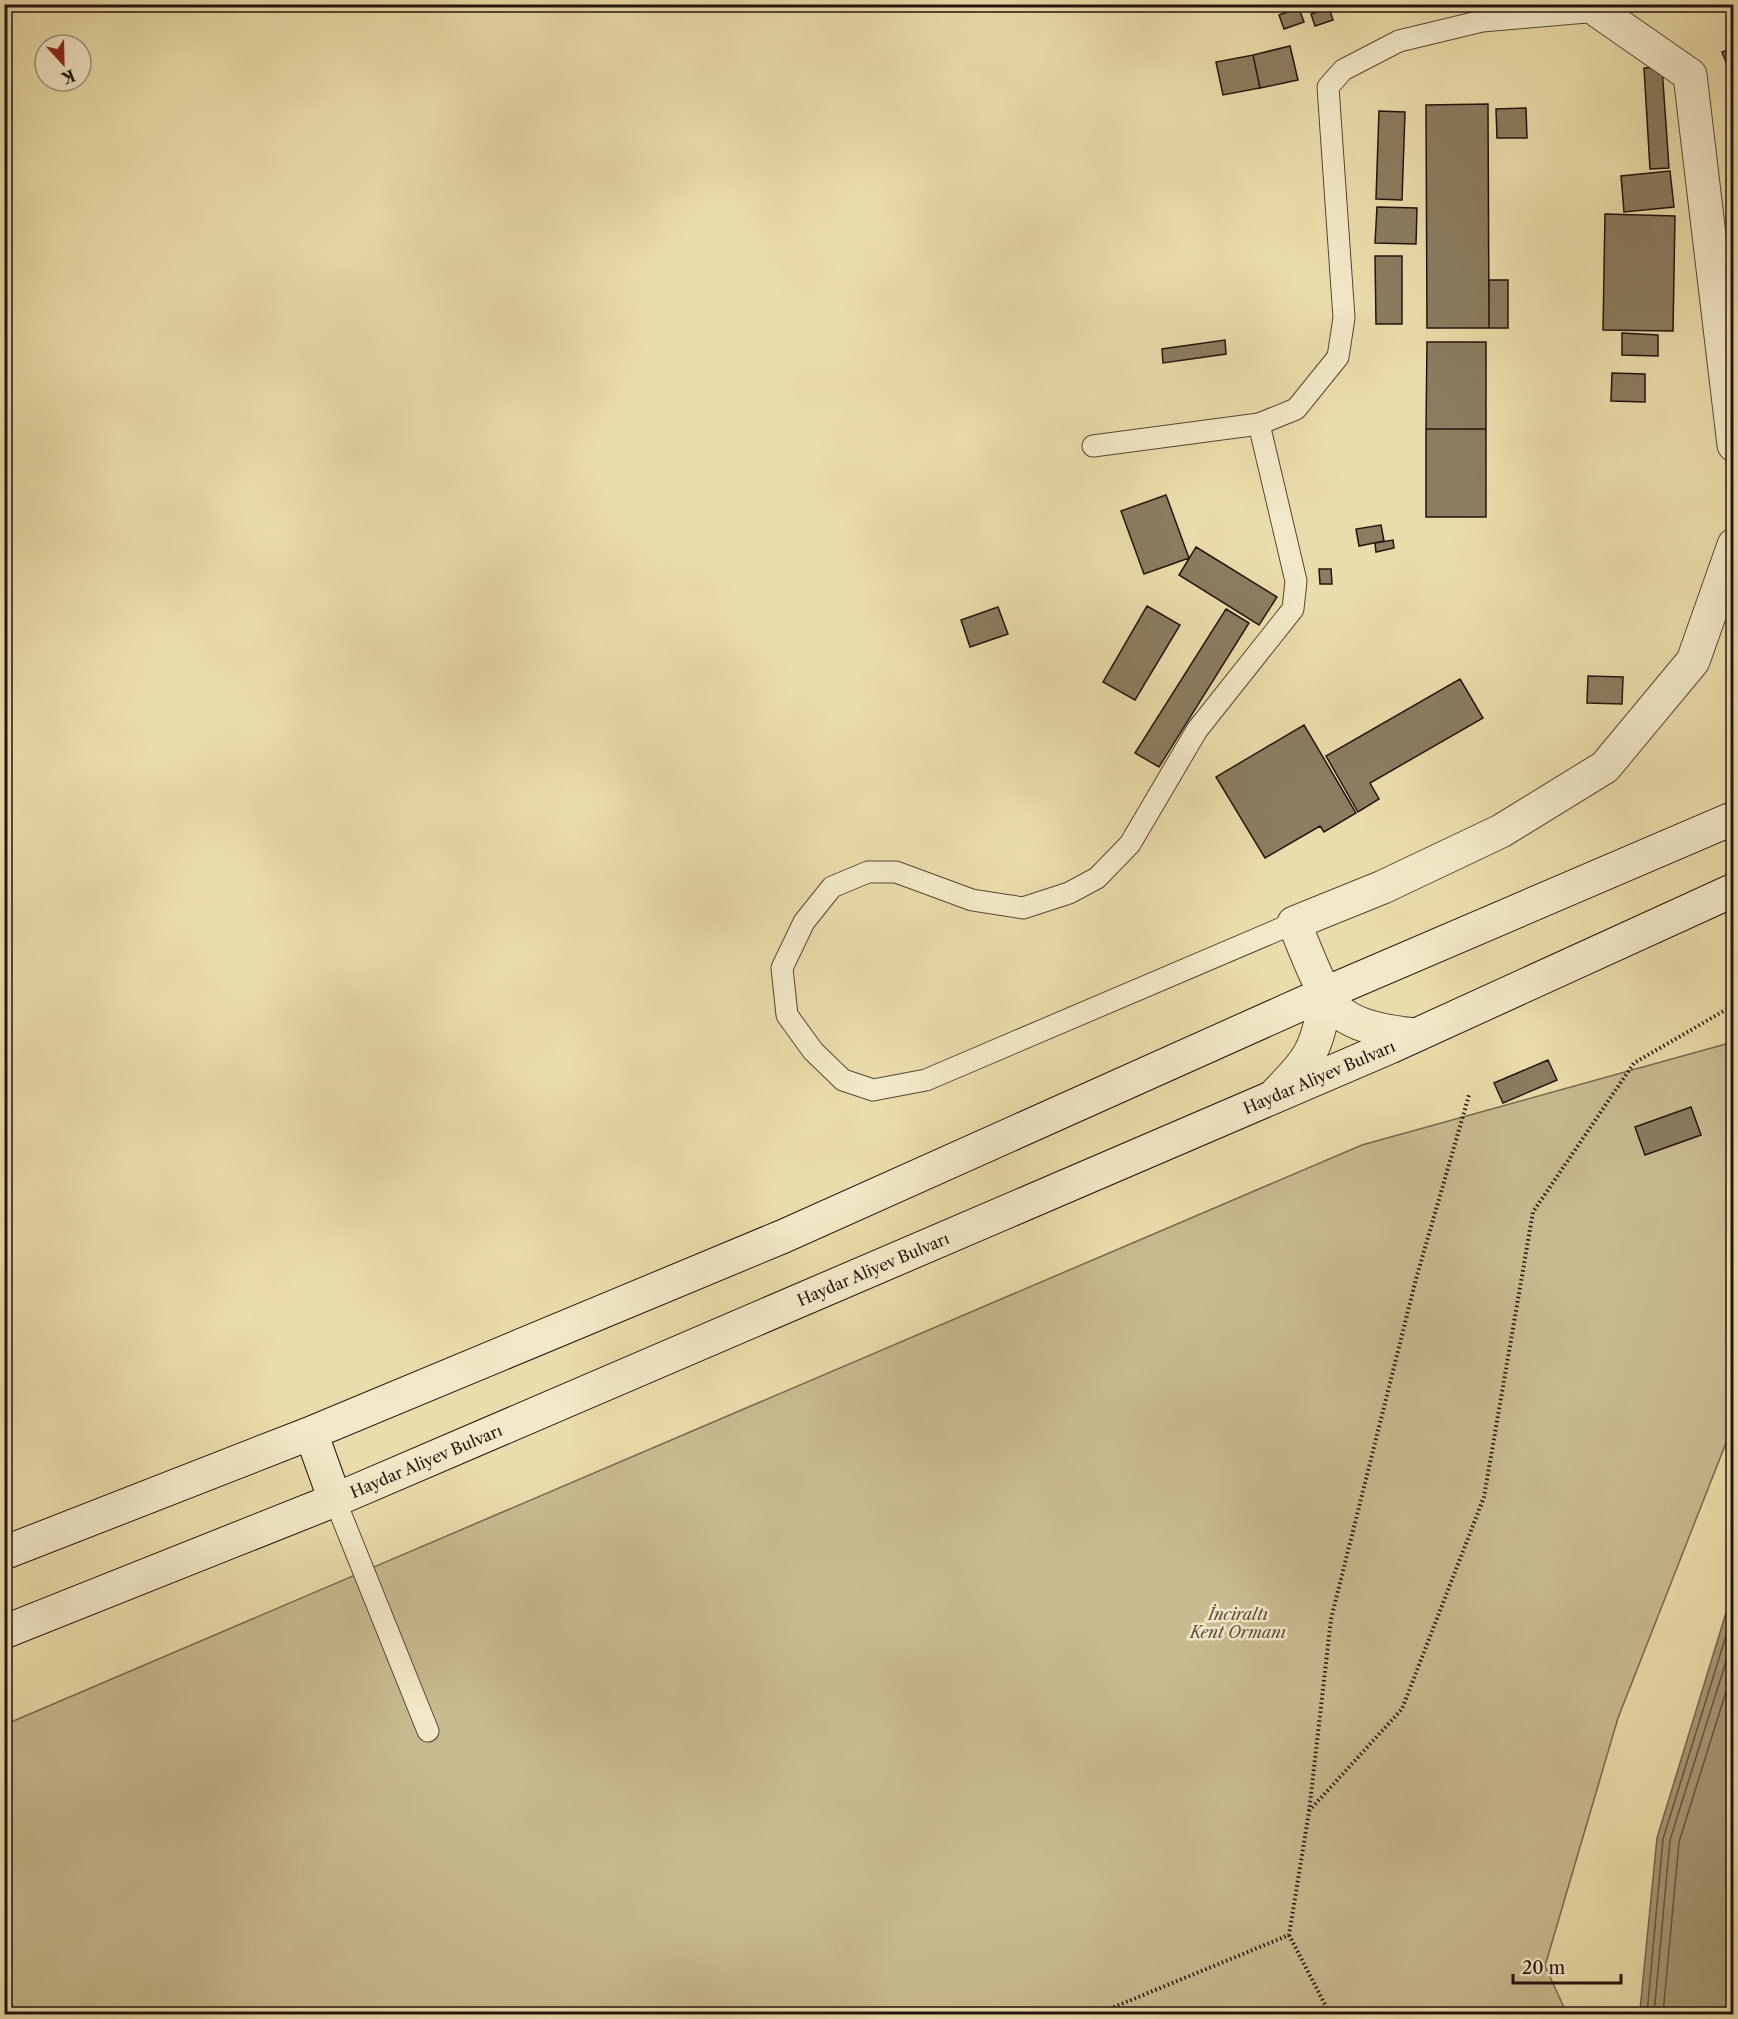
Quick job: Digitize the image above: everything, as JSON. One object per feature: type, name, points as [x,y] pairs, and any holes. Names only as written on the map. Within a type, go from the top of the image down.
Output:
[{"type":"main road","points":[[1598,8],[1690,75],[1734,445]]},
{"type":"main road","points":[[1416,1035],[1388,1033],[1341,1014],[1326,993],[1294,923],[1383,887],[1502,831],[1605,766],[1693,662],[1734,545]]},
{"type":"main road","points":[[4,1553],[311,1433],[784,1236],[1326,993],[1734,818]]},
{"type":"main road","name":"Haydar Aliyev Bulvarı","points":[[4,1632],[335,1500],[1416,1035],[1734,890]]},
{"type":"main road","points":[[1273,1097],[1306,1060],[1320,1023],[1326,993]]},
{"type":"main road","points":[[311,1433],[335,1500]]},
{"type":"lane","points":[[1093,446],[1259,424],[1296,409],[1338,357],[1344,318],[1328,87],[1343,70],[1399,41],[1482,21],[1598,8]]},
{"type":"lane","points":[[1259,424],[1296,581],[1293,609],[1197,730],[1130,844],[1097,878],[1069,893],[1023,908],[972,900],[896,872],[868,872],[832,887],[804,922],[782,968],[788,1015],[813,1051],[843,1080],[873,1090],[926,1080],[1294,923]]},
{"type":"lane","points":[[335,1500],[428,1731]]},
{"type":"path","points":[[1309,1812],[1402,1709],[1484,1497],[1533,1212],[1634,1063],[1734,1005]]},
{"type":"path","points":[[1330,2014],[1290,1935],[1309,1812],[1330,1619],[1416,1280],[1469,1095]]},
{"type":"path","points":[[1097,2014],[1290,1935]]},
{"type":"green space","name":"İnciraltı Kent Ormanı","points":[[1733,1042],[1733,1425],[1618,1718],[1545,1966],[1567,2014],[5,2014],[4,1725],[1362,1145]]},
{"type":"water","points":[[1733,1590],[1733,2014],[1642,2014],[1640,2010],[1657,1838]]},
{"type":"building","points":[[1299,8],[1304,22],[1284,29],[1279,15]]},
{"type":"building","points":[[1329,8],[1333,20],[1315,26],[1311,14]]},
{"type":"building","points":[[1290,46],[1298,80],[1260,88],[1253,55]]},
{"type":"building","points":[[1734,48],[1734,82],[1722,52]]},
{"type":"building","points":[[1253,55],[1260,88],[1223,95],[1216,62]]},
{"type":"building","points":[[1662,67],[1669,168],[1650,169],[1644,68]]},
{"type":"building","points":[[1488,104],[1489,328],[1427,328],[1426,105]]},
{"type":"building","points":[[1526,108],[1527,138],[1497,138],[1496,109]]},
{"type":"building","points":[[1379,111],[1405,112],[1402,200],[1376,199]]},
{"type":"building","points":[[1670,171],[1674,207],[1624,212],[1621,176]]},
{"type":"building","points":[[1377,207],[1417,208],[1416,244],[1375,243]]},
{"type":"building","points":[[1605,214],[1675,216],[1673,331],[1603,330]]},
{"type":"building","points":[[1375,256],[1402,256],[1402,324],[1376,324]]},
{"type":"building","points":[[1489,280],[1508,280],[1508,328],[1489,328]]},
{"type":"building","points":[[1622,333],[1658,335],[1658,356],[1622,355]]},
{"type":"building","points":[[1225,340],[1226,354],[1163,363],[1162,349]]},
{"type":"building","points":[[1427,342],[1486,342],[1486,429],[1426,429]]},
{"type":"building","points":[[1612,373],[1645,374],[1645,402],[1611,401]]},
{"type":"building","points":[[1426,429],[1486,429],[1486,517],[1426,517]]},
{"type":"building","points":[[1166,495],[1189,558],[1144,574],[1121,511]]},
{"type":"building","points":[[1381,525],[1384,541],[1359,546],[1356,529]]},
{"type":"building","points":[[1393,540],[1394,548],[1376,552],[1375,543]]},
{"type":"building","points":[[1196,547],[1277,597],[1259,625],[1179,575]]},
{"type":"building","points":[[1319,569],[1331,569],[1332,584],[1320,584]]},
{"type":"building","points":[[1147,606],[1180,625],[1135,700],[1103,682]]},
{"type":"building","points":[[998,607],[1008,634],[970,647],[961,620]]},
{"type":"building","points":[[1226,609],[1249,623],[1159,767],[1135,753]]},
{"type":"building","points":[[1588,676],[1623,677],[1622,704],[1587,703]]},
{"type":"building","points":[[1460,679],[1483,718],[1370,783],[1379,799],[1358,812],[1326,756]]},
{"type":"building","points":[[1304,725],[1356,813],[1324,832],[1320,826],[1265,858],[1216,777]]},
{"type":"building","points":[[1548,1060],[1557,1080],[1503,1103],[1494,1083]]},
{"type":"building","points":[[1691,1107],[1701,1135],[1645,1155],[1635,1127]]}]
